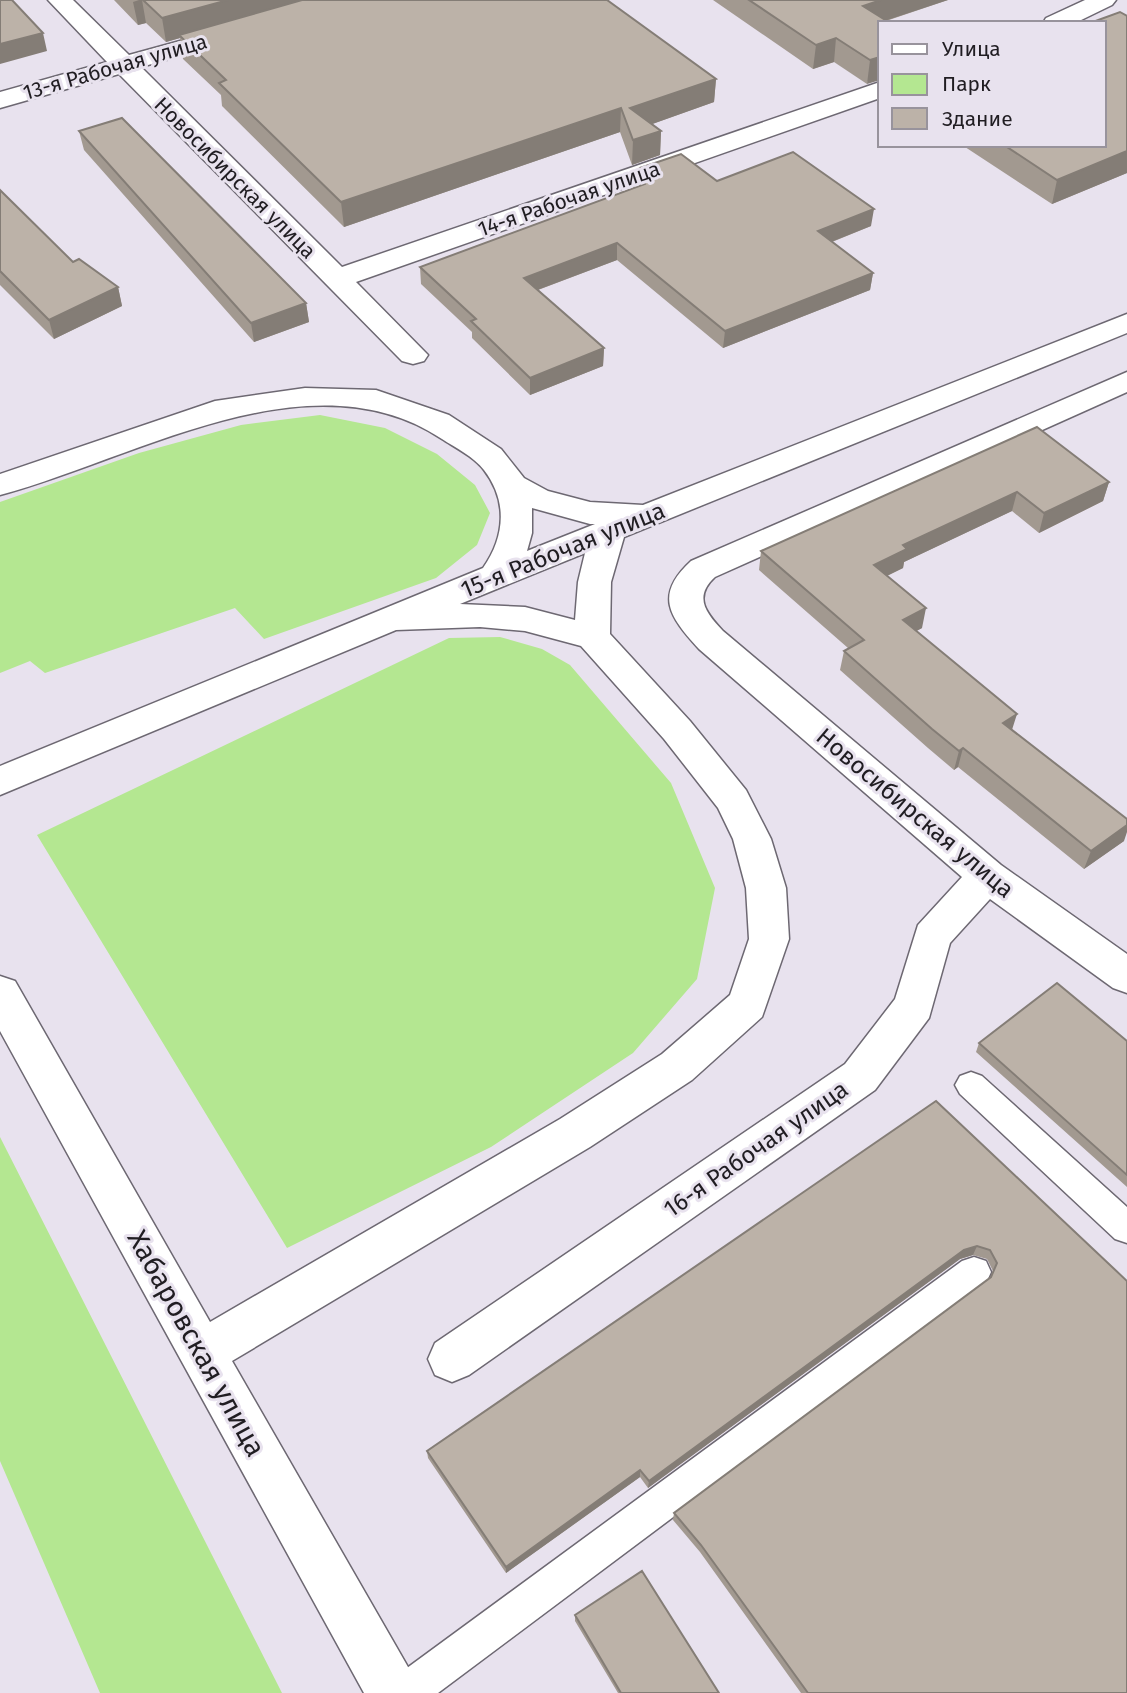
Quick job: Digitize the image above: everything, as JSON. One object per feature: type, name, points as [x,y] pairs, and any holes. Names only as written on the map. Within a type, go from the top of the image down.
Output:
[{"type":"main road","name":"Новосибирская улица","points":[[60,0],[412,355]]},
{"type":"main road","points":[[1059,21],[1104,0]]},
{"type":"main road","name":"13-я Рабочая улица","points":[[0,100],[249,29]]},
{"type":"main road","name":"14-я Рабочая улица","points":[[336,279],[878,91]]},
{"type":"main road","name":"15-я Рабочая улица","points":[[0,781],[357,632],[1127,323]]},
{"type":"main road","name":"Новосибирская улица","points":[[1121,962],[987,876],[711,640],[690,617],[685,598],[688,583],[703,569],[1127,381]]},
{"type":"main road","points":[[0,485],[215,411],[305,397],[376,400],[438,422],[489,456],[513,485],[537,499],[590,513],[632,515],[664,509]]},
{"type":"main road","points":[[495,577],[515,543],[519,526],[513,485]]},
{"type":"main road","points":[[593,637],[590,607],[594,574],[611,530]]},
{"type":"main road","points":[[202,1353],[587,1125],[677,1067],[747,1005],[769,939],[766,888],[752,839],[733,800],[706,765],[593,637],[525,619],[480,615],[396,618]]},
{"type":"main road","name":"16-я Рабочая улица","points":[[452,1359],[860,1077],[914,1006],[932,936],[987,876]]},
{"type":"main road","name":"Хабаровская улица","points":[[0,993],[393,1693]]},
{"type":"lane","points":[[971,1086],[1127,1228]]},
{"type":"lane","points":[[406,1693],[974,1272]]},
{"type":"green space","points":[[320,415],[385,428],[437,454],[475,485],[490,513],[477,545],[436,578],[264,639],[235,608],[45,673],[30,661],[0,673],[0,502],[139,453],[241,425]]},
{"type":"green space","points":[[500,637],[542,649],[570,665],[671,783],[715,888],[697,979],[633,1053],[491,1147],[287,1248],[37,835],[449,638]]},
{"type":"green space","points":[[0,1137],[282,1693],[100,1693],[0,1461]]},
{"type":"building","points":[[0,0],[12,0],[43,33],[0,44]]},
{"type":"building","points":[[143,0],[228,0],[162,18]]},
{"type":"building","points":[[302,0],[607,0],[716,79],[630,108],[661,131],[633,140],[621,108],[341,202],[219,83],[226,80],[179,35]]},
{"type":"building","points":[[749,0],[881,0],[863,6],[887,21],[878,21],[878,58],[870,60],[836,38],[816,45]]},
{"type":"building","points":[[1120,12],[1127,16],[1127,151],[1057,180],[1007,147],[1106,147],[1106,21],[1095,21]]},
{"type":"building","points":[[122,118],[306,303],[251,323],[79,131]]},
{"type":"building","points":[[793,152],[874,209],[818,231],[873,273],[725,331],[617,243],[524,278],[604,348],[530,378],[471,321],[476,319],[420,267],[645,184],[640,168],[681,154],[717,181]]},
{"type":"building","points":[[0,190],[73,262],[79,259],[118,287],[49,320],[0,271]]},
{"type":"building","points":[[1037,427],[1109,482],[1044,513],[1017,492],[903,545],[907,549],[874,565],[926,608],[903,620],[1017,714],[1003,723],[1127,819],[1127,825],[1091,851],[963,748],[959,751],[844,651],[864,640],[761,551]]},
{"type":"building","points":[[1057,983],[1127,1041],[1127,1175],[979,1043]]},
{"type":"building","points":[[936,1101],[1127,1281],[1127,1693],[808,1693],[701,1545],[674,1513],[991,1277],[997,1263],[990,1250],[977,1246],[964,1250],[649,1481],[640,1470],[506,1567],[427,1451]]},
{"type":"building","points":[[642,1571],[719,1693],[621,1693],[575,1615]]}]
